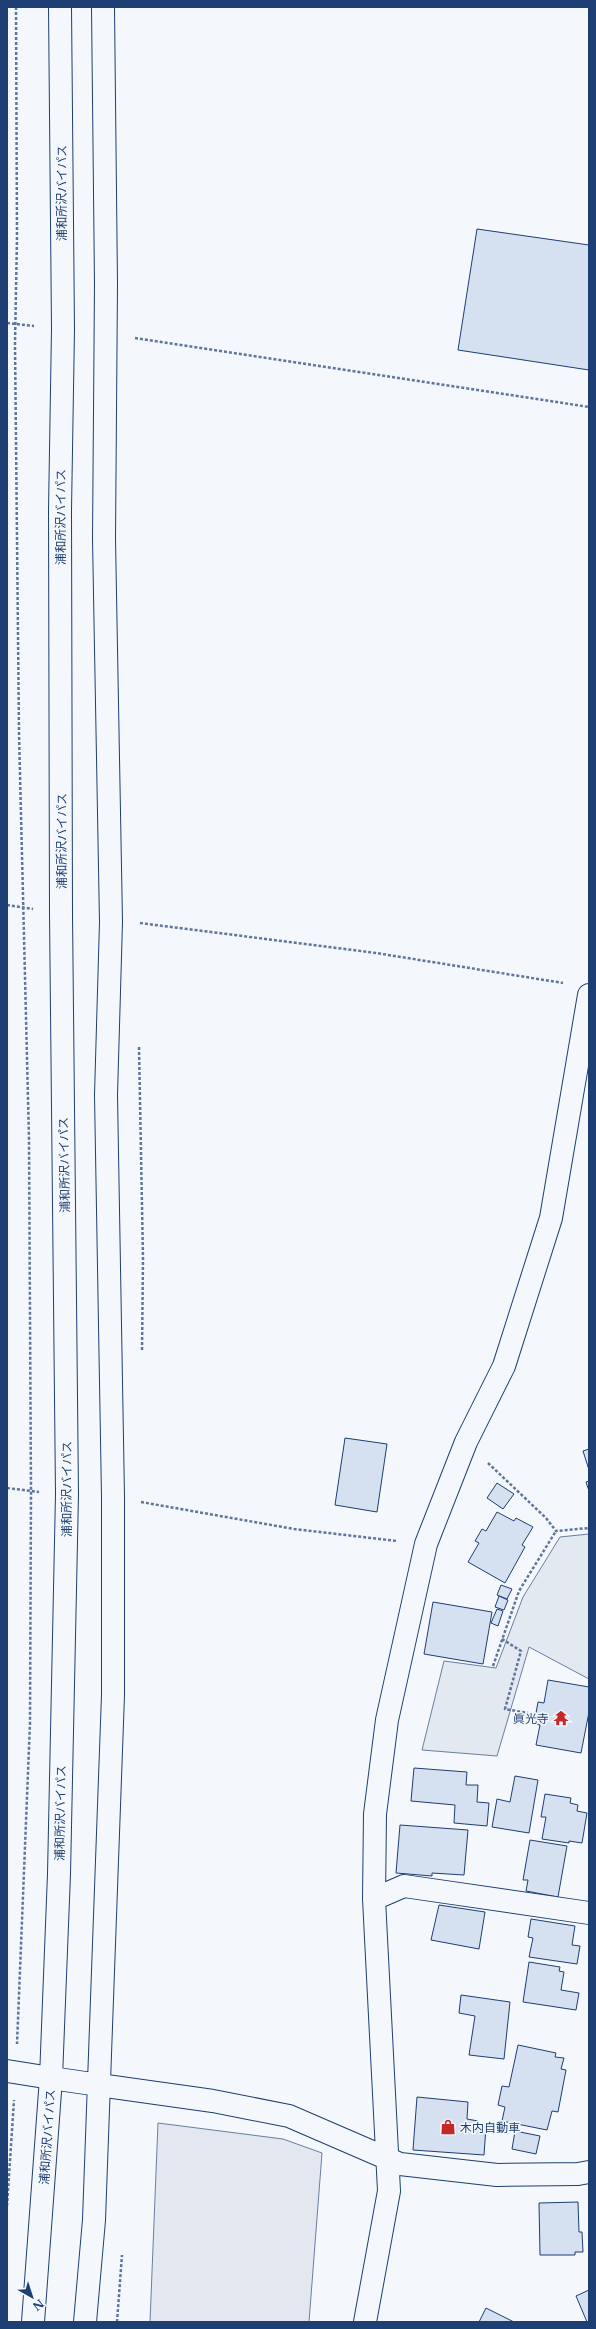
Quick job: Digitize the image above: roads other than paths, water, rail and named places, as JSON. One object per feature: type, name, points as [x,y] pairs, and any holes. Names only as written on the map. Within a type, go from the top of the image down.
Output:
[{"type":"main road","name":"浦和所沢バイパス","points":[[33,2322],[52,2078],[59,1874],[67,1494],[61,898],[60,510],[63,329],[60,7]]},
{"type":"main road","points":[[85,2322],[94,2220],[113,1711],[113,1497],[106,1095],[111,922],[104,539],[105,333],[103,7]]},
{"type":"main road","points":[[365,2322],[389,2191],[389,2159],[374,1899],[375,1814],[387,1720],[426,1544],[466,1442],[504,1366],[551,1218],[589,995]]},
{"type":"main road","points":[[374,1899],[404,1886],[589,1913]]},
{"type":"main road","points":[[12,2072],[213,2101],[289,2116],[400,2164],[497,2175],[578,2174],[589,2172]]},
{"type":"place","name":"眞光寺","points":[[561,1718]]},
{"type":"place","name":"木内自動車","points":[[448,2127]]}]
